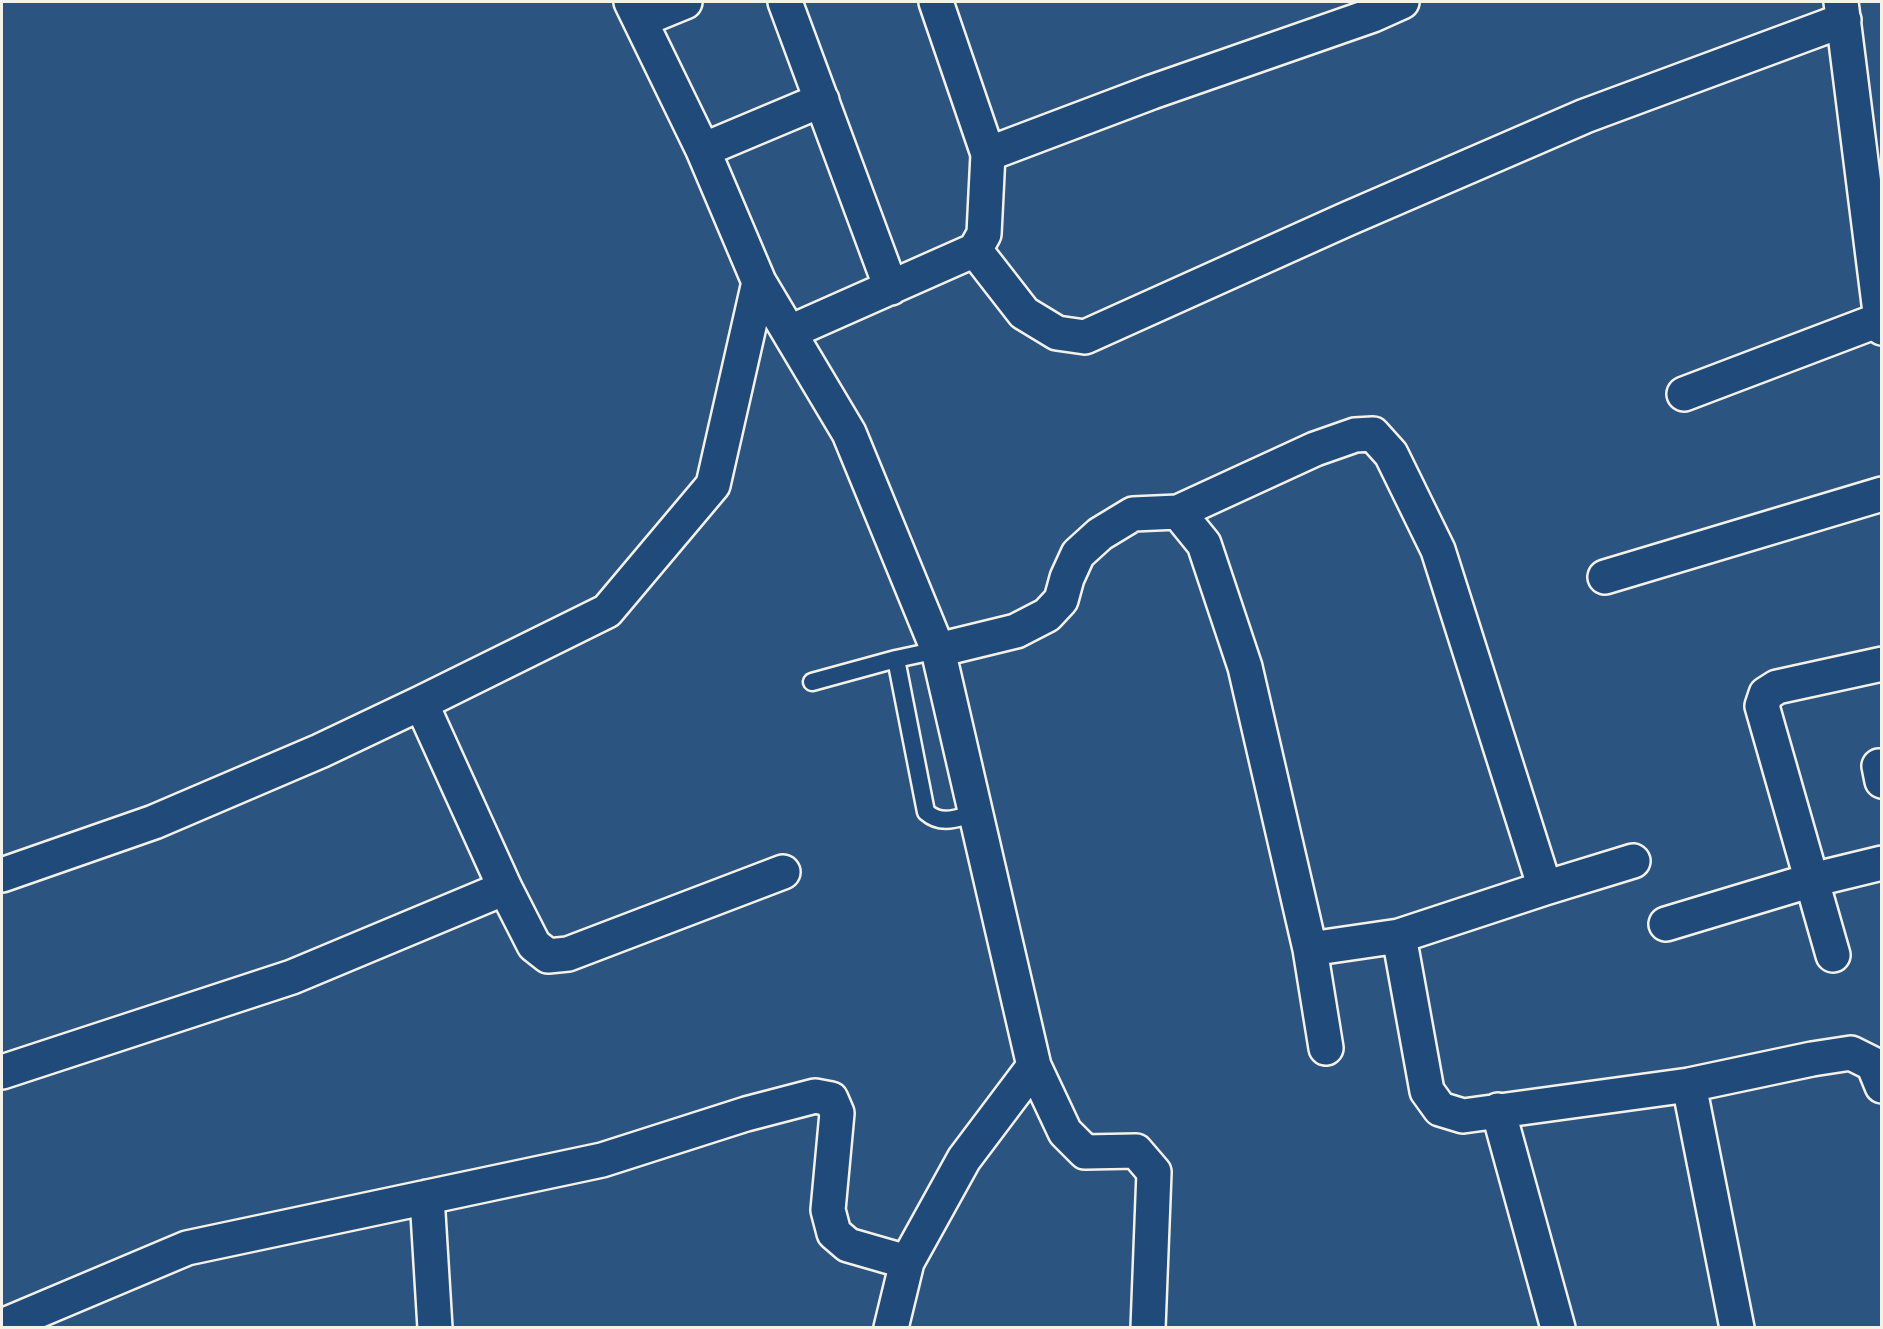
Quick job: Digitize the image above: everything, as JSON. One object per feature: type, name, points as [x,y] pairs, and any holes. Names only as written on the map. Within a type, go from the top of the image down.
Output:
[{"type":"street","points":[[685,2],[636,11],[703,150],[759,282],[849,433],[938,650],[1034,1066],[1065,1132],[1085,1152],[1136,1151],[1154,1172],[1148,1328]]},
{"type":"street","points":[[785,2],[891,288]]},
{"type":"street","points":[[790,332],[975,250],[984,234],[988,154],[936,2]]},
{"type":"street","points":[[988,154],[1152,92],[1372,15],[1402,2]]},
{"type":"street","points":[[975,250],[1024,313],[1057,333],[1085,337],[1347,219],[1585,116],[1842,11],[1880,324],[1684,394]]},
{"type":"street","points":[[703,150],[822,100]]},
{"type":"street","points":[[2,875],[154,822],[320,751],[607,611],[713,485],[759,282]]},
{"type":"street","points":[[938,650],[1016,631],[1047,615],[1061,600],[1067,578],[1078,554],[1100,534],[1133,514],[1178,512],[1315,449],[1355,435],[1373,434],[1391,454],[1438,550],[1545,888]]},
{"type":"street","points":[[1605,577],[1881,494]]},
{"type":"street","points":[[1178,512],[1204,544],[1245,667],[1310,949],[1326,1048]]},
{"type":"street","points":[[1833,955],[1762,706],[1766,694],[1777,687],[1881,664]]},
{"type":"street","points":[[421,703],[505,888],[534,945],[548,956],[567,954],[783,872]]},
{"type":"street","points":[[1310,949],[1400,936],[1633,861]]},
{"type":"street","points":[[1666,924],[1812,880],[1881,862]]},
{"type":"street","points":[[2,1072],[292,977],[505,888]]},
{"type":"street","points":[[1400,936],[1427,1091],[1440,1109],[1463,1116],[1689,1085],[1851,1053],[1873,1064],[1881,1086]]},
{"type":"street","points":[[891,1328],[907,1262],[964,1159],[1034,1066]]},
{"type":"street","points":[[1689,1085],[1737,1328]]},
{"type":"street","points":[[18,1323],[187,1248],[602,1160],[746,1114],[815,1096],[831,1099],[837,1113],[828,1210],[834,1233],[848,1245],[907,1262]]},
{"type":"street","points":[[1498,1110],[1558,1328]]},
{"type":"street","points":[[427,1197],[435,1328]]},
{"type":"lane","points":[[812,682],[938,650]]},
{"type":"lane","points":[[896,659],[926,812],[941,821],[976,813]]}]
